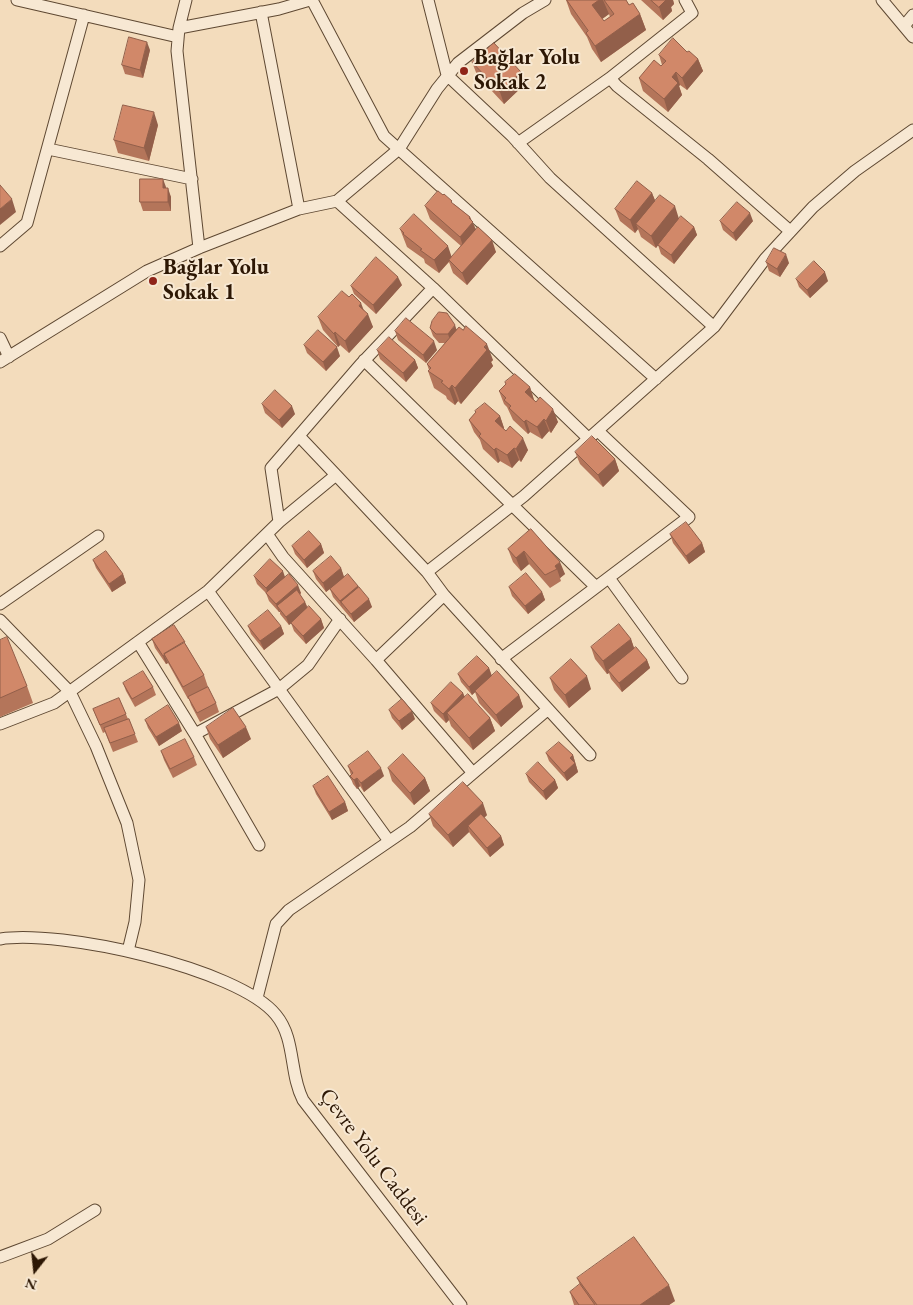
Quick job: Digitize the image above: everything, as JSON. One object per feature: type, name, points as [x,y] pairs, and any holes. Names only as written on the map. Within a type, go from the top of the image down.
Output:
[{"type":"street","points":[[16,0],[84,16],[178,32],[261,12],[281,5],[311,0],[384,136],[656,379]]},
{"type":"street","points":[[186,0],[178,32],[177,51],[199,248]]},
{"type":"street","points":[[428,0],[447,75],[518,143],[550,178],[714,327]]},
{"type":"street","points":[[0,338],[5,359],[148,271],[199,248],[299,209],[337,201],[399,149],[447,75],[458,63],[523,13],[545,0]]},
{"type":"street","points":[[518,143],[610,78],[692,13],[685,0]]},
{"type":"street","points":[[882,0],[913,37]]},
{"type":"street","points":[[261,12],[299,209]]},
{"type":"street","points":[[904,26],[913,15]]},
{"type":"street","points":[[0,246],[28,223],[84,16]]},
{"type":"street","points":[[610,78],[617,86],[708,159],[790,231]]},
{"type":"street","points":[[427,572],[512,505],[594,435],[714,327],[765,259],[813,207],[855,171],[913,130]]},
{"type":"street","points":[[48,149],[192,179]]},
{"type":"street","points":[[337,201],[594,435],[689,517],[501,659]]},
{"type":"street","points":[[279,522],[271,468],[364,360],[433,288]]},
{"type":"street","points":[[364,360],[596,587]]},
{"type":"street","points":[[299,436],[427,572],[444,595],[501,659],[590,755]]},
{"type":"street","points":[[0,724],[54,703],[208,591],[279,522],[336,475]]},
{"type":"street","points":[[267,534],[283,557],[340,619],[473,773]]},
{"type":"street","points":[[0,604],[98,536]]},
{"type":"street","points":[[609,578],[682,678]]},
{"type":"street","points":[[208,591],[389,841]]},
{"type":"street","points":[[376,660],[444,595]]},
{"type":"street","points":[[195,734],[279,689],[308,665],[340,619]]},
{"type":"street","points":[[0,620],[70,692],[96,746],[127,823],[138,880],[135,922],[128,950]]},
{"type":"street","points":[[138,642],[195,734],[259,845]]},
{"type":"street","points":[[257,998],[276,924],[289,910],[389,841],[548,710]]},
{"type":"street","name":"Çevre Yolu Caddesi","points":[[0,939],[14,937],[82,942],[128,950],[182,967],[257,998],[276,1014],[288,1033],[294,1073],[303,1100],[461,1305]]},
{"type":"street","points":[[0,1257],[48,1239],[95,1210]]},
{"type":"building","points":[[567,0],[599,0],[592,5],[604,21],[614,14],[604,0],[626,0],[629,5],[633,3],[640,14],[595,46],[586,33],[588,31]]},
{"type":"building","points":[[651,0],[666,0],[659,7]]},
{"type":"building","points":[[129,37],[147,42],[140,70],[122,65]]},
{"type":"building","points":[[673,38],[687,52],[689,51],[698,59],[682,78],[676,72],[672,77],[678,83],[664,99],[639,78],[654,60],[661,66],[666,61],[659,55]]},
{"type":"building","points":[[494,43],[521,72],[500,92],[472,62]]},
{"type":"building","points":[[123,105],[154,112],[144,148],[114,140]]},
{"type":"building","points":[[140,179],[163,179],[163,188],[168,188],[168,202],[140,202]]},
{"type":"building","points":[[637,181],[652,193],[630,220],[615,209]]},
{"type":"building","points":[[0,185],[12,199],[0,209]]},
{"type":"building","points":[[438,191],[452,201],[473,222],[460,237],[425,206]]},
{"type":"building","points":[[660,195],[675,206],[651,236],[636,224]]},
{"type":"building","points":[[737,202],[750,213],[733,233],[720,221]]},
{"type":"building","points":[[414,214],[448,246],[434,260],[420,250],[422,249],[403,234],[400,229]]},
{"type":"building","points":[[681,216],[694,227],[671,255],[658,245]]},
{"type":"building","points":[[478,227],[492,240],[462,273],[449,260]]},
{"type":"building","points":[[774,248],[786,254],[777,269],[766,262]]},
{"type":"building","points":[[376,257],[398,277],[373,305],[351,286]]},
{"type":"building","points":[[814,261],[825,272],[807,290],[796,279]]},
{"type":"building","points":[[342,291],[349,297],[352,294],[361,303],[359,306],[368,314],[345,341],[335,332],[334,334],[318,317]]},
{"type":"building","points":[[439,312],[447,313],[455,325],[448,334],[436,334],[430,328],[432,321]]},
{"type":"building","points":[[406,318],[434,341],[423,355],[395,331]]},
{"type":"building","points":[[466,326],[487,344],[484,347],[487,350],[455,388],[452,385],[449,389],[441,382],[443,381],[428,371],[431,368],[427,364],[459,327],[463,330]]},
{"type":"building","points":[[318,330],[337,347],[323,362],[304,345]]},
{"type":"building","points":[[389,337],[415,360],[403,373],[377,350]]},
{"type":"building","points":[[515,374],[530,387],[525,392],[536,402],[540,397],[553,409],[546,421],[544,419],[537,427],[526,420],[524,422],[509,408],[511,406],[504,400],[506,398],[499,391],[506,384],[505,382]]},
{"type":"building","points":[[275,390],[292,406],[279,420],[262,404]]},
{"type":"building","points":[[485,403],[500,416],[495,421],[506,431],[510,426],[523,438],[516,449],[514,448],[507,455],[496,448],[494,450],[479,436],[481,434],[469,420],[475,411]]},
{"type":"building","points":[[592,436],[615,459],[598,475],[575,452]]},
{"type":"building","points":[[686,522],[702,543],[686,556],[670,534]]},
{"type":"building","points":[[531,529],[560,562],[555,566],[557,569],[545,575],[524,551],[516,558],[508,549]]},
{"type":"building","points":[[309,531],[321,544],[304,560],[292,546]]},
{"type":"building","points":[[106,551],[123,574],[109,584],[93,560]]},
{"type":"building","points":[[331,556],[341,568],[323,583],[313,571]]},
{"type":"building","points":[[270,559],[283,571],[266,588],[254,576]]},
{"type":"building","points":[[526,573],[542,592],[525,606],[509,587]]},
{"type":"building","points":[[289,574],[298,585],[276,604],[266,593]]},
{"type":"building","points":[[348,574],[358,586],[340,601],[330,589]]},
{"type":"building","points":[[359,587],[369,599],[351,614],[341,602]]},
{"type":"building","points":[[297,590],[305,602],[286,617],[277,606]]},
{"type":"building","points":[[309,606],[321,619],[303,636],[291,623]]},
{"type":"building","points":[[268,610],[281,626],[260,641],[248,626]]},
{"type":"building","points":[[619,624],[631,639],[603,661],[591,647]]},
{"type":"building","points":[[174,625],[185,642],[163,656],[152,639]]},
{"type":"building","points":[[7,637],[27,686],[0,698],[0,640]]},
{"type":"building","points":[[184,642],[204,675],[183,687],[164,654]]},
{"type":"building","points":[[636,647],[647,660],[619,683],[608,670]]},
{"type":"building","points":[[477,656],[489,668],[469,687],[458,674]]},
{"type":"building","points":[[571,659],[587,676],[565,695],[550,678]]},
{"type":"building","points":[[143,671],[153,687],[132,699],[123,683]]},
{"type":"building","points":[[497,671],[519,695],[496,715],[475,691]]},
{"type":"building","points":[[451,682],[463,693],[443,714],[431,703]]},
{"type":"building","points":[[208,687],[216,703],[197,713],[188,697]]},
{"type":"building","points":[[468,694],[490,718],[469,738],[447,713]]},
{"type":"building","points":[[119,698],[126,714],[100,725],[93,709]]},
{"type":"building","points":[[402,699],[412,711],[399,721],[389,710]]},
{"type":"building","points":[[168,705],[179,723],[156,737],[145,720]]},
{"type":"building","points":[[233,708],[246,727],[218,745],[206,727]]},
{"type":"building","points":[[129,719],[135,734],[110,743],[104,728]]},
{"type":"building","points":[[185,739],[194,757],[170,769],[161,751]]},
{"type":"building","points":[[559,742],[573,755],[570,758],[575,763],[564,773],[546,753]]},
{"type":"building","points":[[368,751],[381,768],[361,783],[357,778],[354,780],[350,776],[353,773],[348,766]]},
{"type":"building","points":[[403,754],[425,778],[410,793],[388,768]]},
{"type":"building","points":[[538,762],[555,780],[543,791],[526,774]]},
{"type":"building","points":[[328,776],[345,802],[329,812],[313,786]]},
{"type":"building","points":[[463,782],[483,803],[448,835],[429,814]]},
{"type":"building","points":[[481,814],[501,836],[487,848],[468,826]]},
{"type":"building","points":[[634,1237],[669,1285],[640,1305],[597,1305],[577,1278]]},
{"type":"building","points":[[580,1284],[595,1305],[579,1305],[570,1292]]},
{"type":"place","name":"Bağlar Yolu Sokak 2","points":[[464,71]]},
{"type":"place","name":"Bağlar Yolu Sokak 1","points":[[153,281]]}]
